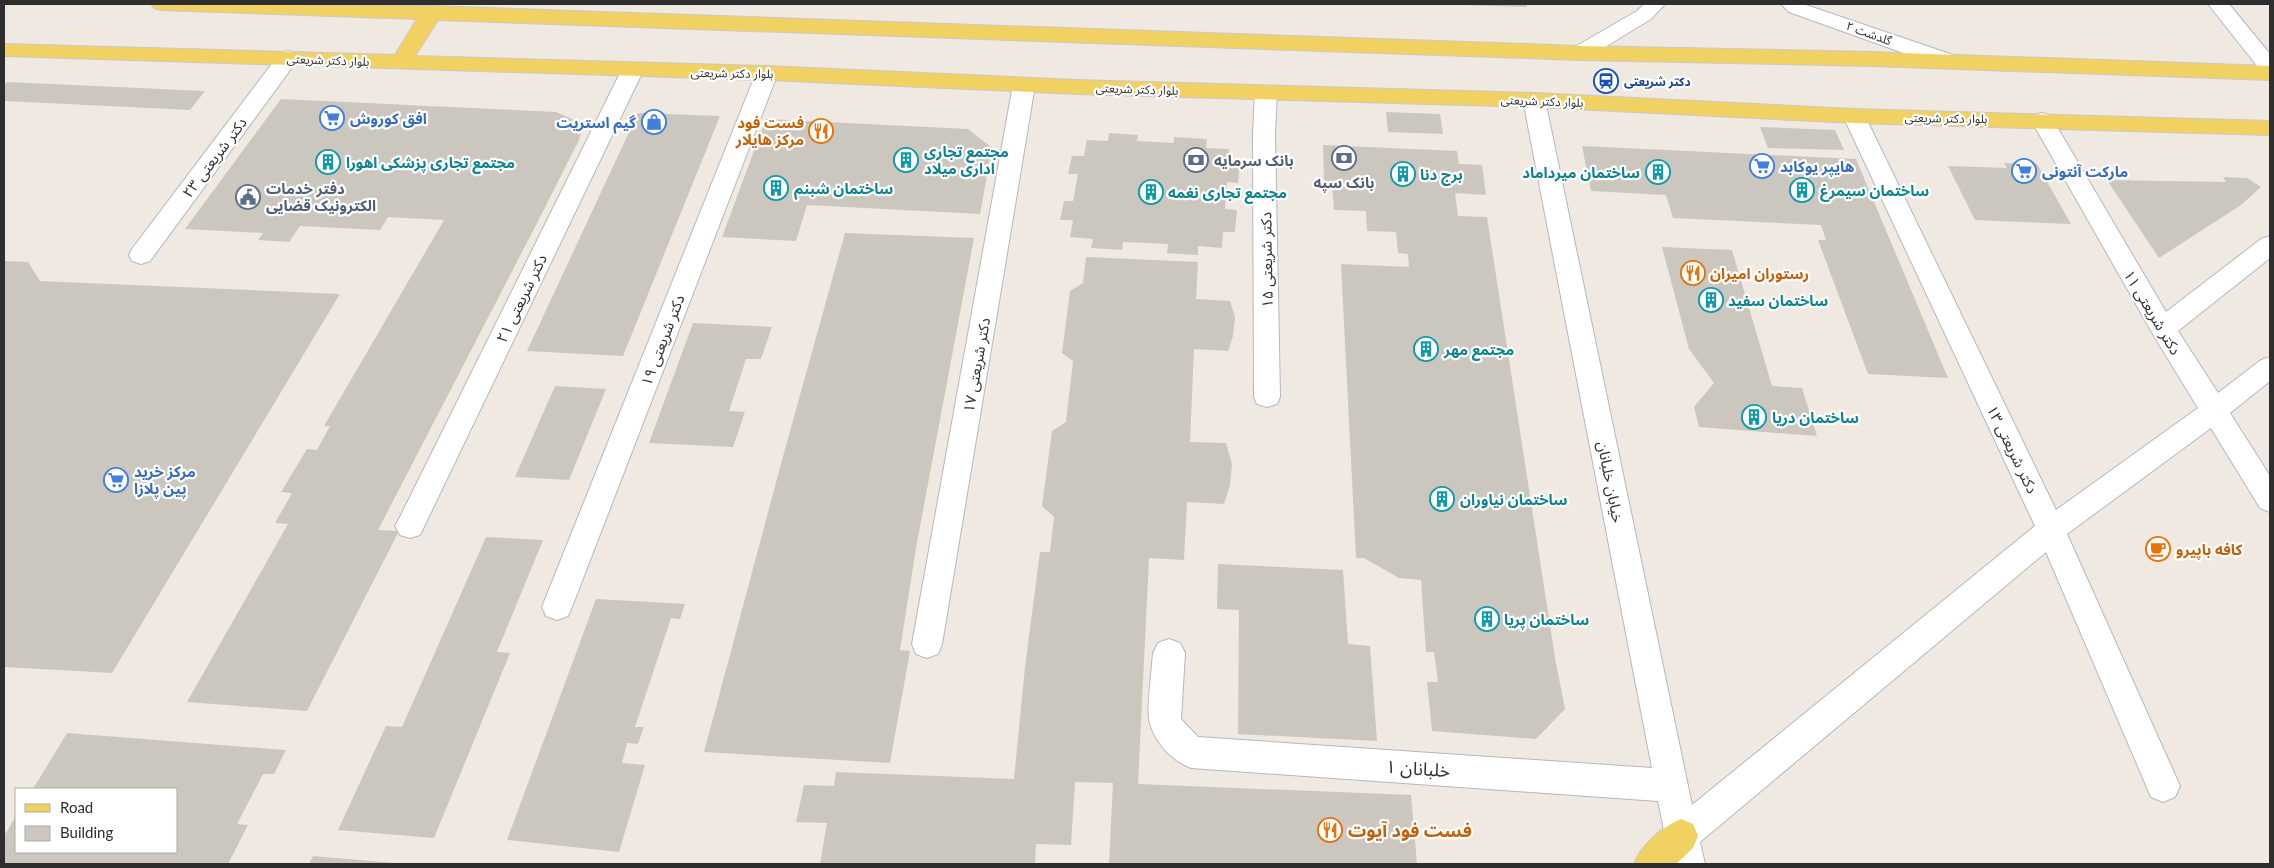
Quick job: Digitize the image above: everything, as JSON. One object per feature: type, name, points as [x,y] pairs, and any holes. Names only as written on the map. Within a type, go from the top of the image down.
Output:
[{"type":"main road","points":[[161,4],[432,12],[1580,54],[1948,61],[2270,73]]},
{"type":"main road","points":[[401,62],[432,12]]},
{"type":"main road","name":"بلوار دکتر شریعتی","points":[[4,50],[632,71],[767,73],[1024,85],[1534,100],[1854,116],[2270,128]]},
{"type":"main road","points":[[1651,864],[1684,850]]},
{"type":"street","points":[[1580,54],[1644,15],[1655,4]]},
{"type":"street","name":"گلدشت ۲","points":[[1791,4],[1796,8],[1948,61]]},
{"type":"street","points":[[2218,4],[2270,67]]},
{"type":"street","name":"۲۳ دکتر شریعتی","points":[[140,255],[288,58]]},
{"type":"street","name":"۲۱ دکتر شریعتی","points":[[410,526],[632,71]]},
{"type":"street","name":"۱۹ دکتر شریعتی","points":[[557,607],[767,73]]},
{"type":"street","name":"۱۷ دکتر شریعتی","points":[[927,644],[1024,85]]},
{"type":"street","name":"۱۵ دکتر شریعتی","points":[[1266,93],[1264,134],[1267,397]]},
{"type":"street","name":"خیابان خلبانان","points":[[1534,100],[1684,850]]},
{"type":"street","name":"۱۳ دکتر شریعتی","points":[[1854,116],[2051,530],[2163,786]]},
{"type":"street","name":"۱۱ دکتر شریعتی","points":[[2042,120],[2163,329],[2213,412],[2270,500]]},
{"type":"street","points":[[2163,329],[2270,245]]},
{"type":"street","points":[[1684,850],[2051,530],[2213,412],[2270,366]]},
{"type":"street","name":"۱ خلبانان","points":[[1169,653],[1165,719],[1171,733],[1191,752],[1672,786]]},
{"type":"building","points":[[1526,4],[1527,7],[1459,5]]},
{"type":"building","points":[[7,82],[205,91],[190,110],[4,101],[4,86]]},
{"type":"building","points":[[281,99],[556,112],[576,121],[581,131],[579,140],[536,225],[378,530],[399,531],[307,711],[187,702],[288,524],[275,523],[292,493],[281,492],[307,449],[317,450],[330,426],[324,426],[444,220],[388,217],[380,230],[300,226],[289,242],[258,240],[263,233],[185,229]]},
{"type":"building","points":[[1386,112],[1440,114],[1443,134],[1388,132]]},
{"type":"building","points":[[638,113],[720,116],[623,356],[527,351]]},
{"type":"building","name":"مجتمع تجاری اداری میلاد","points":[[766,119],[968,129],[992,148],[980,214],[807,205],[796,241],[722,237]]},
{"type":"building","points":[[1760,127],[1835,130],[1844,150],[1768,148]]},
{"type":"building","name":"مجتمع تجاری نغمه","points":[[1109,133],[1138,135],[1137,141],[1174,143],[1174,137],[1207,139],[1206,148],[1229,149],[1227,163],[1240,164],[1238,183],[1227,182],[1225,209],[1237,210],[1235,232],[1223,232],[1222,248],[1198,246],[1198,255],[1167,253],[1168,244],[1123,242],[1122,250],[1091,248],[1093,239],[1070,237],[1073,220],[1060,220],[1064,201],[1073,201],[1078,174],[1068,174],[1072,156],[1084,156],[1087,140],[1108,141]]},
{"type":"building","points":[[1323,145],[1457,151],[1459,164],[1482,165],[1486,195],[1455,193],[1458,216],[1487,217],[1555,658],[1565,709],[1536,739],[1432,731],[1427,682],[1438,682],[1434,652],[1426,652],[1421,580],[1399,578],[1364,558],[1356,558],[1341,264],[1409,267],[1408,254],[1398,253],[1396,232],[1367,231],[1366,211],[1334,210],[1332,184],[1324,183]]},
{"type":"building","points":[[1582,146],[1856,159],[1948,378],[1868,374],[1818,240],[1826,240],[1821,225],[1673,218],[1666,195],[1591,191]]},
{"type":"building","points":[[2004,163],[2037,164],[2071,224],[1975,220],[1948,166],[2007,168]]},
{"type":"building","points":[[2223,177],[2247,178],[2261,187],[2241,205],[2159,258],[2107,180],[2226,182]]},
{"type":"building","points":[[845,233],[974,238],[916,548],[900,650],[910,651],[890,763],[704,752],[782,460]]},
{"type":"building","name":"ساختمان سفید","points":[[1662,247],[1732,250],[1772,386],[1802,388],[1817,436],[1699,427],[1694,407],[1714,383],[1689,349]]},
{"type":"building","points":[[1086,257],[1198,262],[1196,299],[1230,301],[1235,317],[1233,336],[1228,351],[1194,349],[1190,442],[1226,443],[1232,464],[1230,485],[1224,504],[1187,502],[1184,560],[1149,558],[1138,784],[1411,795],[1417,864],[1109,864],[1113,783],[1075,782],[1071,845],[1036,844],[1035,864],[820,864],[827,823],[796,822],[804,785],[834,786],[836,772],[1014,779],[1025,667],[1040,552],[1050,552],[1054,517],[1042,506],[1052,431],[1066,422],[1073,361],[1062,353],[1070,291],[1083,283]]},
{"type":"building","name":"مرکز خرید پین پلازا","points":[[4,261],[28,262],[40,281],[340,294],[112,673],[4,667]]},
{"type":"building","points":[[693,323],[772,327],[761,359],[746,359],[729,411],[745,412],[733,447],[649,443]]},
{"type":"building","points":[[555,386],[606,389],[569,480],[515,477]]},
{"type":"building","points":[[486,537],[543,540],[497,652],[510,653],[434,838],[338,830],[386,726],[402,727]]},
{"type":"building","points":[[1218,564],[1343,570],[1348,644],[1370,646],[1377,741],[1238,734],[1239,610],[1217,609]]},
{"type":"building","points":[[596,599],[685,604],[680,619],[671,618],[635,727],[644,727],[638,744],[627,743],[622,763],[645,765],[619,852],[507,840]]},
{"type":"building","points":[[67,733],[286,750],[274,774],[263,774],[237,824],[248,825],[228,864],[4,864],[4,833],[6,833],[15,818],[15,853],[178,853],[178,788],[34,788]]},
{"type":"building","points":[[313,856],[394,863],[394,864],[309,864]]},
{"type":"place","name":"دکتر شریعتی","points":[[1606,81]]},
{"type":"place","name":"افق کوروش","points":[[332,118]]},
{"type":"place","name":"گیم استریت","points":[[654,122]]},
{"type":"place","name":"فست فود مرکز هایلار","points":[[821,131]]},
{"type":"place","name":"بانک سپه","points":[[1344,158]]},
{"type":"place","name":"مجتمع تجاری اداری میلاد","points":[[906,160]]},
{"type":"place","name":"بانک سرمایه","points":[[1196,160]]},
{"type":"place","name":"مجتمع تجاری پزشکی اهورا","points":[[328,162]]},
{"type":"place","name":"هایپر یوکابد","points":[[1762,166]]},
{"type":"place","name":"مارکت آنتونی","points":[[2024,171]]},
{"type":"place","name":"ساختمان میرداماد","points":[[1658,172]]},
{"type":"place","name":"برج دنا","points":[[1403,174]]},
{"type":"place","name":"ساختمان شبنم","points":[[776,188]]},
{"type":"place","name":"ساختمان سیمرغ","points":[[1802,190]]},
{"type":"place","name":"مجتمع تجاری نغمه","points":[[1151,192]]},
{"type":"place","name":"دفتر خدمات الکترونیک قضایی","points":[[248,197]]},
{"type":"place","name":"رستوران امیران","points":[[1693,273]]},
{"type":"place","name":"ساختمان سفید","points":[[1711,300]]},
{"type":"place","name":"مجتمع مهر","points":[[1426,349]]},
{"type":"place","name":"ساختمان دریا","points":[[1754,417]]},
{"type":"place","name":"مرکز خرید پین پلازا","points":[[116,480]]},
{"type":"place","name":"ساختمان نیاوران","points":[[1442,499]]},
{"type":"place","name":"کافه باپیرو","points":[[2158,549]]},
{"type":"place","name":"ساختمان پریا","points":[[1487,619]]},
{"type":"place","name":"فست فود آيوت","points":[[1330,830]]}]
